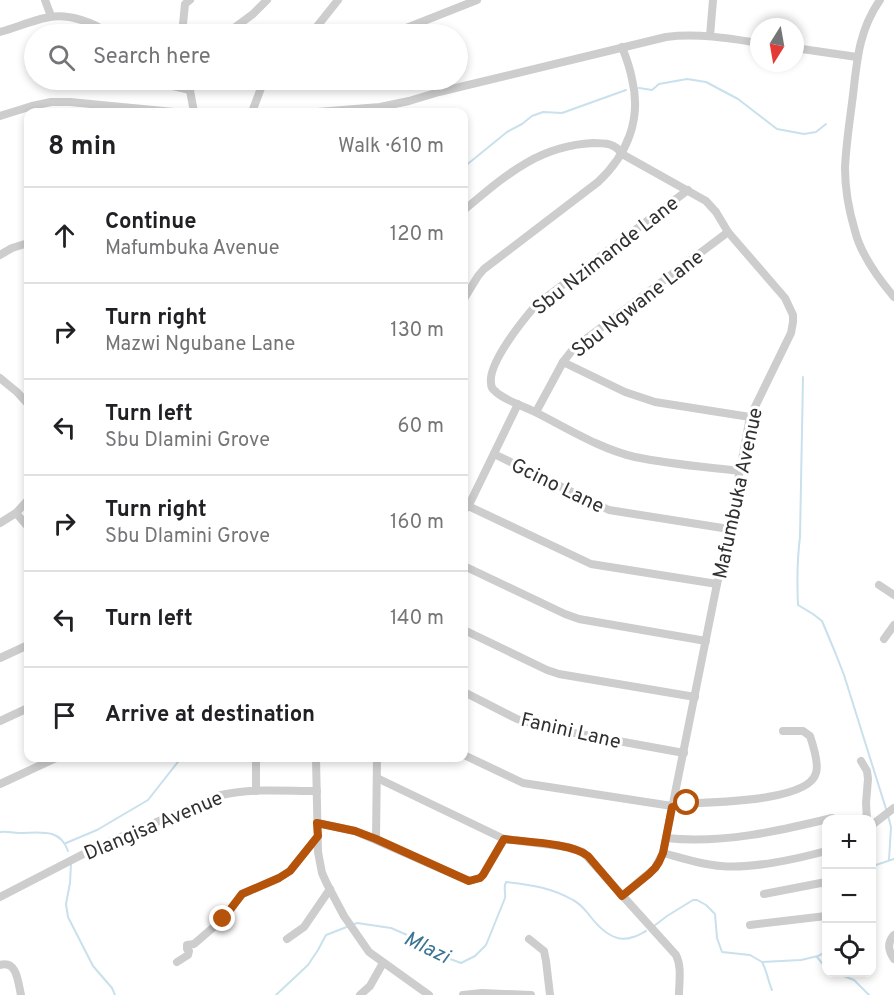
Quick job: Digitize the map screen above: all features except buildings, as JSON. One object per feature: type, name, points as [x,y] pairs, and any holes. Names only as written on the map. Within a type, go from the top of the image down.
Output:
[{"type":"street","points":[[45,0],[51,16]]},
{"type":"street","points":[[240,24],[267,0]]},
{"type":"street","points":[[318,24],[338,0]]},
{"type":"street","points":[[416,24],[477,0]]},
{"type":"street","points":[[710,36],[713,0]]},
{"type":"street","points":[[880,0],[864,27],[857,57],[845,169],[848,200],[855,233],[878,277],[894,297]]},
{"type":"street","points":[[182,24],[185,1]]},
{"type":"street","points":[[26,24],[51,16],[72,18],[93,24]]},
{"type":"street","points":[[0,32],[24,24]]},
{"type":"street","points":[[468,86],[683,34],[750,42]]},
{"type":"street","points":[[468,292],[484,269],[598,182],[610,171],[622,154],[631,132],[635,112],[632,80],[622,47]]},
{"type":"street","points":[[804,49],[857,57]]},
{"type":"street","points":[[190,90],[193,108]]},
{"type":"street","points":[[254,108],[260,90]]},
{"type":"street","points":[[367,108],[452,90]]},
{"type":"street","points":[[36,108],[51,102],[132,108]]},
{"type":"street","points":[[0,116],[24,111]]},
{"type":"street","name":"Mafumbuka Avenue","points":[[468,207],[521,165],[543,154],[572,146],[601,143],[614,145],[622,154],[706,201],[728,232],[785,298],[793,315],[791,333],[750,417],[663,853],[655,868],[622,896]]},
{"type":"street","name":"Sbu Nzimande Lane","points":[[518,404],[495,392],[491,384],[491,377],[508,341],[521,323],[536,305],[688,190]]},
{"type":"street","name":"Sbu Ngwane Lane","points":[[536,412],[562,362],[574,348],[728,232]]},
{"type":"street","points":[[0,255],[24,244]]},
{"type":"street","points":[[562,362],[640,398],[750,417]]},
{"type":"street","points":[[0,378],[24,400]]},
{"type":"street","points":[[468,501],[518,404],[594,442],[635,457],[740,471]]},
{"type":"street","name":"Gcino Lane","points":[[494,454],[609,510],[729,529]]},
{"type":"street","points":[[0,523],[16,513],[24,504]]},
{"type":"street","points":[[468,506],[591,564],[717,584]]},
{"type":"street","points":[[16,513],[24,522]]},
{"type":"street","points":[[468,568],[579,619],[706,641]]},
{"type":"street","points":[[879,585],[894,596]]},
{"type":"street","points":[[884,639],[894,625]]},
{"type":"street","points":[[468,632],[559,674],[695,697]]},
{"type":"street","points":[[0,658],[24,647]]},
{"type":"street","name":"Fanini Lane","points":[[468,694],[517,719],[547,728],[684,753]]},
{"type":"street","points":[[0,721],[24,710]]},
{"type":"street","points":[[468,757],[523,783],[672,807],[679,804],[759,799],[786,792],[810,782],[817,768],[810,736],[803,731],[783,731]]},
{"type":"street","points":[[861,760],[868,778],[867,815]]},
{"type":"street","points":[[0,784],[47,762]]},
{"type":"street","points":[[256,762],[256,791]]},
{"type":"street","points":[[316,762],[318,852],[322,873],[330,890],[369,952],[429,995]]},
{"type":"street","points":[[376,839],[377,762]]},
{"type":"street","points":[[377,778],[504,839],[568,847],[583,852],[676,955],[680,967],[679,995]]},
{"type":"street","name":"Dlangisa Avenue","points":[[0,897],[97,847],[214,798],[229,793],[256,791],[317,791]]},
{"type":"street","points":[[876,822],[894,808]]},
{"type":"street","points":[[666,838],[697,840],[742,836],[822,820]]},
{"type":"street","points":[[317,823],[347,828],[376,839],[469,881],[483,875],[504,839]]},
{"type":"street","points":[[177,962],[188,956],[187,945],[194,944],[223,919],[242,894],[290,871],[318,836]]},
{"type":"street","points":[[663,853],[710,865],[739,867],[822,852]]},
{"type":"street","points":[[764,894],[822,883]]},
{"type":"street","points":[[287,939],[304,927],[330,890]]},
{"type":"street","points":[[750,925],[822,916]]},
{"type":"street","points":[[894,934],[888,945],[894,959]]},
{"type":"street","points":[[529,939],[544,951],[549,995]]},
{"type":"street","points":[[0,965],[8,963],[12,966],[21,995]]},
{"type":"street","points":[[360,995],[370,986],[383,963]]},
{"type":"street","points":[[463,995],[482,993],[531,995]]},
{"type":"waterway","points":[[639,88],[652,90],[659,84],[687,79],[706,82],[738,99],[777,129],[804,134],[816,132],[826,124]]},
{"type":"waterway","points":[[468,164],[507,132],[532,116],[543,112],[562,113],[626,90]]},
{"type":"waterway","points":[[803,377],[798,605],[822,621],[844,675],[891,827],[889,860]]},
{"type":"waterway","points":[[66,843],[97,830],[148,800],[178,762]]},
{"type":"waterway","points":[[0,832],[48,833],[60,838],[68,851]]},
{"type":"waterway","points":[[876,865],[894,859]]},
{"type":"waterway","name":"Mlazi","points":[[71,863],[66,904],[68,917],[93,966],[112,988],[115,995]]},
{"type":"waterway","name":"Mlazi","points":[[276,995],[308,965],[326,935],[357,923],[391,928],[424,943],[434,953],[461,963],[475,956],[486,945],[505,898],[506,882],[540,887],[565,896],[578,903],[599,926],[615,937],[627,939],[646,931]]},
{"type":"waterway","points":[[654,926],[693,900],[697,900],[715,914],[717,938],[722,952],[750,955],[762,962],[801,960],[822,954]]},
{"type":"waterway","points":[[817,957],[822,963]]},
{"type":"waterway","points":[[762,962],[772,990]]},
{"type":"waterway","points":[[846,977],[854,980],[869,995]]},
{"type":"route","points":[[223,919],[242,894],[279,878],[294,867],[318,836],[317,823],[347,828],[376,839],[469,881],[483,875],[504,839],[571,848],[588,856],[622,896],[655,868],[663,853],[672,807],[687,803]]}]
